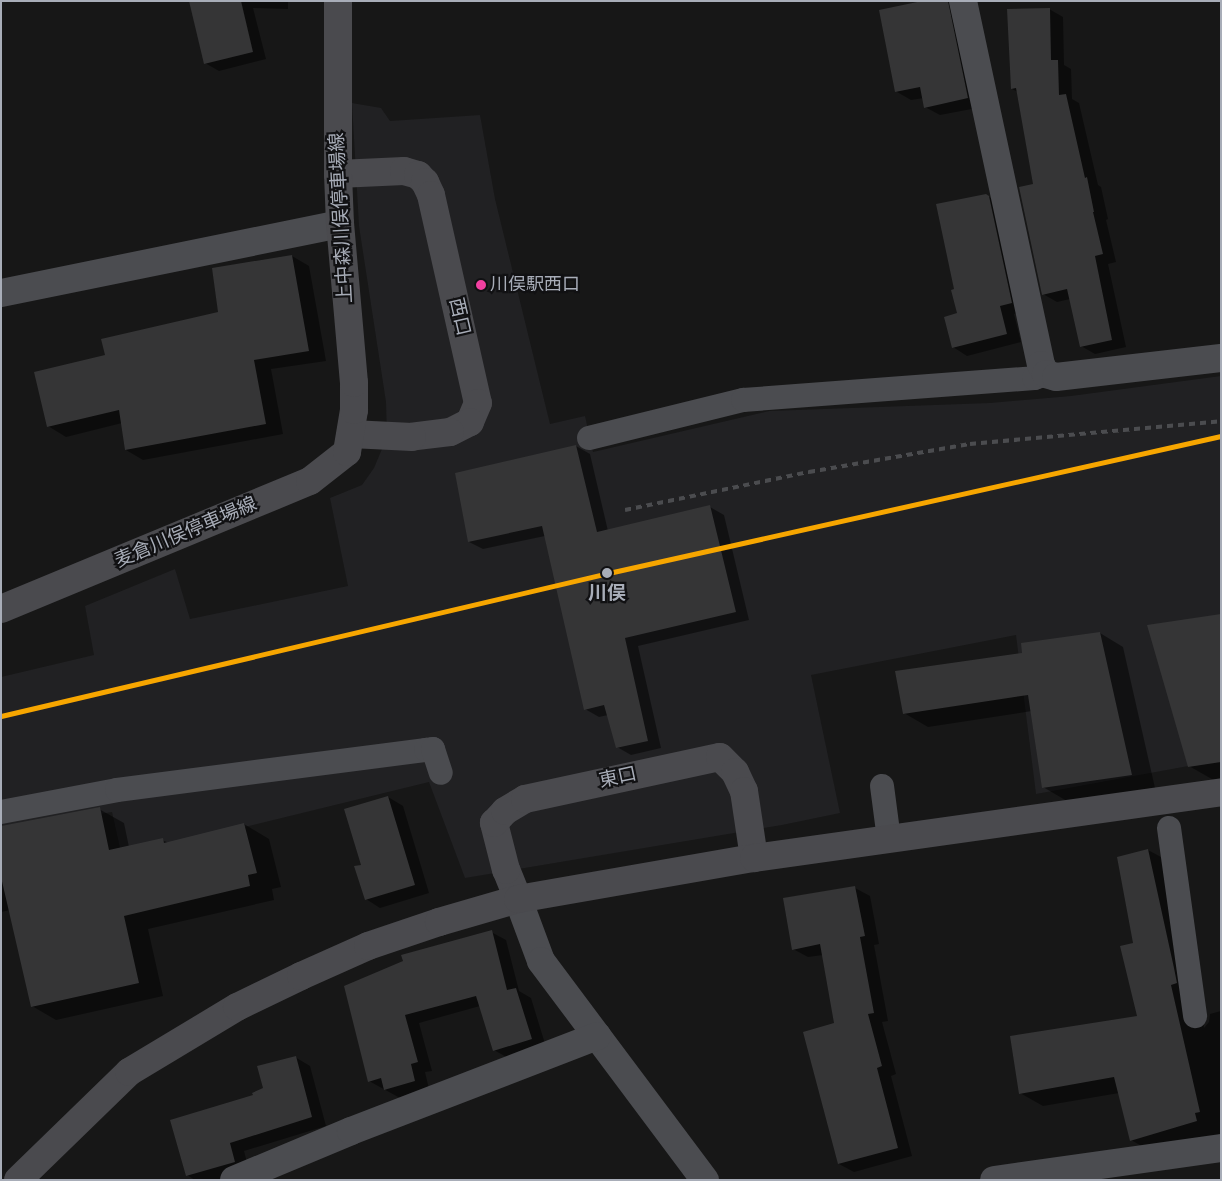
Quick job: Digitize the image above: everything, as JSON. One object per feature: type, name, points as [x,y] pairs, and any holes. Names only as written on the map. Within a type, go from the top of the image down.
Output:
[{"type":"street","name":"上中森川俣停車場線","points":[[338,1],[338,174],[340,224],[354,383],[351,434]]},
{"type":"street","points":[[963,1],[1041,365],[1046,374],[1056,377],[1221,358]]},
{"type":"street","name":"西口","points":[[338,174],[404,171],[418,175],[425,182],[431,196],[478,403],[470,422],[450,432],[404,437],[351,434]]},
{"type":"street","points":[[1,293],[340,224]]},
{"type":"street","name":"麦倉川俣停車場線","points":[[1,609],[310,481],[348,452],[351,434]]},
{"type":"street","name":"東口","points":[[518,899],[506,870],[494,823],[505,811],[524,799],[720,757],[735,772],[744,791],[754,858]]},
{"type":"street","points":[[18,1180],[129,1072],[237,1007],[368,946],[487,907],[518,899],[754,858],[1221,792]]},
{"type":"street","points":[[518,899],[541,961],[706,1180]]},
{"type":"street","points":[[234,1180],[351,1131],[597,1036]]},
{"type":"street","points":[[994,1180],[1221,1148]]},
{"type":"lane","points":[[589,438],[743,400],[1034,378],[1046,374]]},
{"type":"lane","points":[[1,812],[117,790],[433,749],[441,773]]},
{"type":"lane","points":[[882,786],[889,839]]},
{"type":"lane","points":[[1169,828],[1196,1016]]},
{"type":"shaded area","points":[[352,103],[381,108],[390,121],[480,115],[495,199],[550,424],[585,416],[593,452],[769,411],[990,403],[1071,396],[1221,376],[1221,760],[1036,794],[1016,635],[811,675],[840,813],[782,825],[465,878],[429,782],[122,857],[112,812],[1,830],[1,677],[94,655],[85,606],[175,569],[190,619],[348,586],[330,498],[362,485],[374,468],[387,437],[386,402],[359,226]]},
{"type":"building","points":[[189,1],[241,1],[253,52],[204,64]]},
{"type":"building","points":[[922,1],[948,1],[968,98],[924,108],[920,87],[895,92],[879,10]]},
{"type":"building","points":[[1050,8],[1051,60],[1058,60],[1059,95],[1066,94],[1085,178],[1087,177],[1103,254],[1095,256],[1112,340],[1080,347],[1067,289],[1042,295],[1019,187],[1033,184],[1016,88],[1011,89],[1007,9]]},
{"type":"building","points":[[986,194],[989,196],[1012,303],[1000,306],[1007,334],[952,348],[944,317],[957,313],[951,290],[954,289],[936,204]]},
{"type":"building","points":[[292,255],[309,351],[254,360],[266,424],[125,450],[119,410],[47,427],[34,372],[105,355],[101,339],[218,312],[212,268]]},
{"type":"building","points":[[576,445],[597,532],[710,505],[736,612],[625,638],[648,741],[616,748],[604,705],[584,710],[542,526],[468,542],[455,473]]},
{"type":"building","points":[[1221,614],[1221,762],[1188,767],[1147,625]]},
{"type":"building","points":[[1100,632],[1132,775],[1042,788],[1028,695],[903,714],[895,671],[1022,653],[1021,643]]},
{"type":"building","points":[[388,796],[415,885],[365,900],[354,866],[361,865],[344,809]]},
{"type":"building","points":[[100,807],[109,850],[163,838],[164,843],[244,823],[257,873],[248,875],[250,886],[124,916],[139,983],[31,1007],[1,877],[1,826]]},
{"type":"building","points":[[1148,849],[1177,983],[1171,985],[1200,1112],[1195,1113],[1197,1121],[1130,1141],[1114,1077],[1019,1094],[1010,1036],[1137,1016],[1120,946],[1133,943],[1117,857]]},
{"type":"building","points":[[855,886],[865,936],[860,937],[874,1013],[868,1014],[882,1066],[877,1068],[898,1148],[838,1164],[803,1032],[834,1023],[820,944],[792,950],[783,898]]},
{"type":"building","points":[[492,930],[507,990],[516,988],[532,1039],[493,1051],[476,996],[405,1015],[418,1062],[411,1064],[415,1081],[384,1090],[381,1078],[368,1082],[344,986],[403,961],[401,955]]},
{"type":"building","points":[[296,1056],[312,1117],[230,1143],[235,1162],[186,1176],[170,1120],[253,1095],[252,1093],[263,1088],[257,1066]]},
{"type":"railway","points":[[625,510],[809,472],[970,444],[1221,421]]},
{"type":"transit line","points":[[1,716],[604,574],[1221,436]]},
{"type":"place","name":"川俣駅西口","points":[[481,285]]},
{"type":"place","name":"川俣","points":[[607,573]]}]
